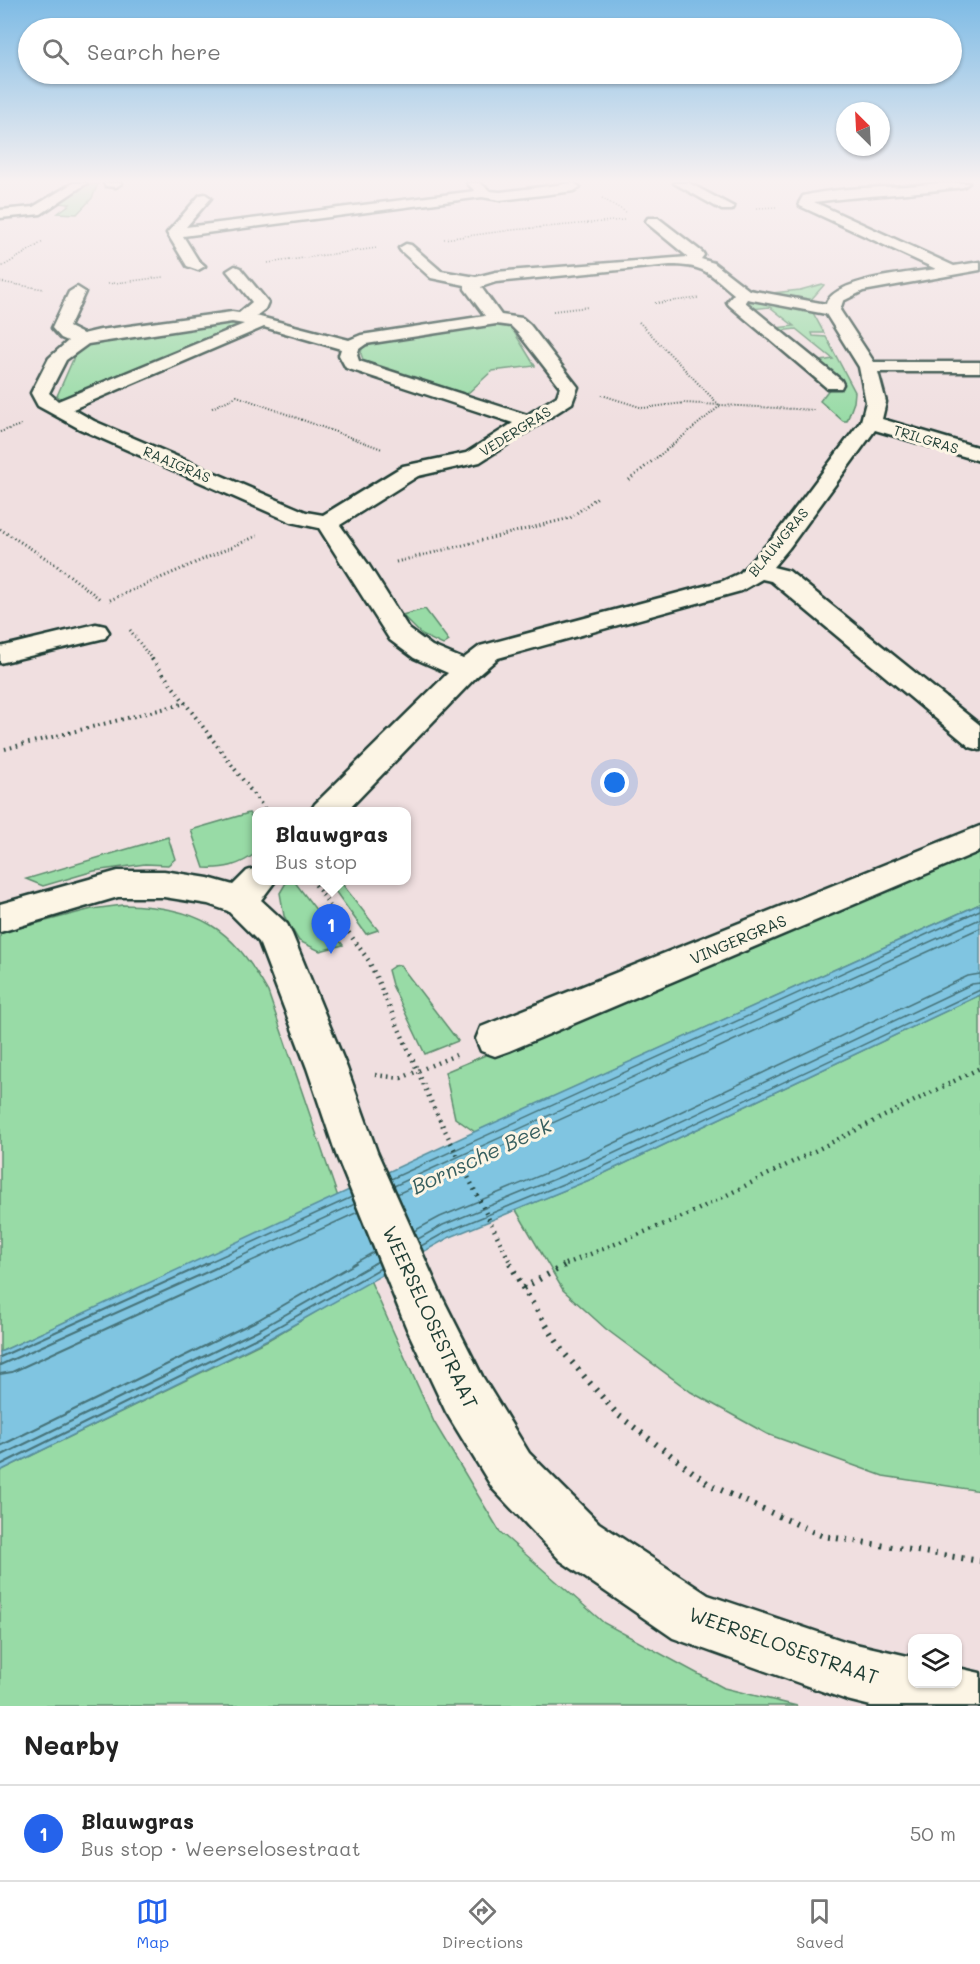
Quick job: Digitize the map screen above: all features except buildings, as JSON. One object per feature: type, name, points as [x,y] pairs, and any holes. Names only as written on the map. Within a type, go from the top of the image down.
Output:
[{"type":"street","points":[[192,263],[198,266]]},
{"type":"street","points":[[422,263],[436,275],[477,282],[496,277],[652,263]]},
{"type":"street","points":[[697,263],[709,266],[740,298],[834,384]]},
{"type":"street","points":[[934,263],[952,271]]},
{"type":"street","points":[[832,310],[836,298],[859,287],[980,266]]},
{"type":"street","points":[[235,271],[260,302],[259,306],[243,318]]},
{"type":"street","points":[[477,282],[473,285],[473,289],[496,319]]},
{"type":"street","points":[[77,292],[60,328],[67,334],[82,340]]},
{"type":"street","points":[[740,298],[832,310]]},
{"type":"street","points":[[832,310],[868,367],[876,402],[871,422]]},
{"type":"street","name":"RAAIGRAS","points":[[327,523],[299,517],[87,425],[45,402],[40,393],[56,358],[65,349],[82,340],[100,335],[202,319],[243,318],[351,346]]},
{"type":"street","points":[[529,422],[352,364],[348,355],[351,346],[361,340],[496,319],[516,322],[524,329],[568,387],[569,392]]},
{"type":"street","points":[[57,409],[263,322]]},
{"type":"street","points":[[868,367],[980,367]]},
{"type":"street","name":"VEDERGRAS","points":[[327,523],[411,471],[473,458],[565,399],[569,392]]},
{"type":"street","name":"TRILGRAS","points":[[871,422],[980,455]]},
{"type":"street","name":"BLAUWGRAS","points":[[331,807],[466,671],[489,652],[732,586],[749,578],[781,543],[871,422]]},
{"type":"street","points":[[327,523],[361,572],[399,634],[423,652],[466,671]]},
{"type":"street","points":[[757,570],[780,576],[980,740]]},
{"type":"street","points":[[0,655],[96,632]]},
{"type":"street","name":"VINGERGRAS","points":[[495,1039],[980,838]]},
{"type":"street","name":"WEERSELOSESTRAAT","points":[[0,918],[118,884],[164,884],[208,891],[250,891],[274,934],[327,1068],[357,1154],[424,1312],[464,1394],[511,1471],[580,1542],[693,1618],[847,1671],[980,1702]]},
{"type":"path","points":[[656,303],[716,297],[722,301],[740,298]]},
{"type":"path","points":[[639,322],[720,406]]},
{"type":"path","points":[[569,392],[590,392],[643,408],[684,403],[815,410]]},
{"type":"path","points":[[212,408],[237,396],[414,461],[420,469]]},
{"type":"path","points":[[629,480],[720,406]]},
{"type":"path","points":[[361,572],[570,518],[598,496]]},
{"type":"path","points":[[0,530],[25,543],[78,580],[104,602],[299,517]]},
{"type":"path","points":[[126,625],[263,807]]},
{"type":"path","points":[[5,749],[186,702]]},
{"type":"path","points":[[316,885],[369,961],[434,1108],[523,1288],[563,1352],[618,1415],[710,1485],[823,1536],[980,1561]]},
{"type":"path","points":[[523,1288],[572,1261],[688,1214],[980,1068]]},
{"type":"green space","points":[[824,285],[809,302],[763,294],[800,290]]},
{"type":"green space","points":[[757,300],[812,311],[824,333],[812,333],[813,336],[826,337],[855,392],[847,421],[843,421],[820,401],[830,388],[844,385],[815,362],[833,359],[796,329],[779,331],[775,328],[794,326],[770,307],[751,309],[744,303]]},
{"type":"green space","points":[[241,321],[242,328],[62,399],[57,396],[78,348],[88,343],[177,327]]},
{"type":"green space","points":[[490,323],[511,327],[535,366],[492,371],[467,394],[364,362],[361,354],[362,348],[379,340]]},
{"type":"green space","points":[[425,609],[449,641],[443,645],[422,635],[402,615]]},
{"type":"green space","points":[[249,813],[252,818],[252,856],[231,866],[204,868],[191,830]]},
{"type":"green space","points":[[168,837],[175,859],[168,865],[145,864],[94,871],[43,886],[26,879]]},
{"type":"green space","points":[[980,848],[980,904],[475,1132],[455,1118],[445,1072]]},
{"type":"green space","points":[[285,885],[297,885],[343,945],[320,951],[299,941],[284,916],[280,893]]},
{"type":"green space","points":[[331,885],[343,885],[378,930],[366,934]]},
{"type":"green space","points":[[123,905],[173,910],[210,924],[226,936],[254,969],[268,992],[338,1197],[0,1352],[0,933],[92,909]]},
{"type":"green space","points":[[400,965],[458,1041],[425,1054],[392,985],[388,970]]},
{"type":"green space","points":[[980,995],[980,1491],[883,1476],[767,1434],[691,1392],[606,1329],[563,1290],[516,1210],[594,1178]]},
{"type":"green space","points":[[370,1280],[434,1422],[500,1532],[604,1623],[724,1688],[797,1706],[0,1706],[0,1471],[268,1340]]},
{"type":"water","name":"Bornsche Beek","points":[[980,904],[980,995],[594,1178],[448,1238],[268,1339],[0,1471],[0,1352],[474,1132]]},
{"type":"place","name":"Blauwgras","points":[[331,954]]}]
